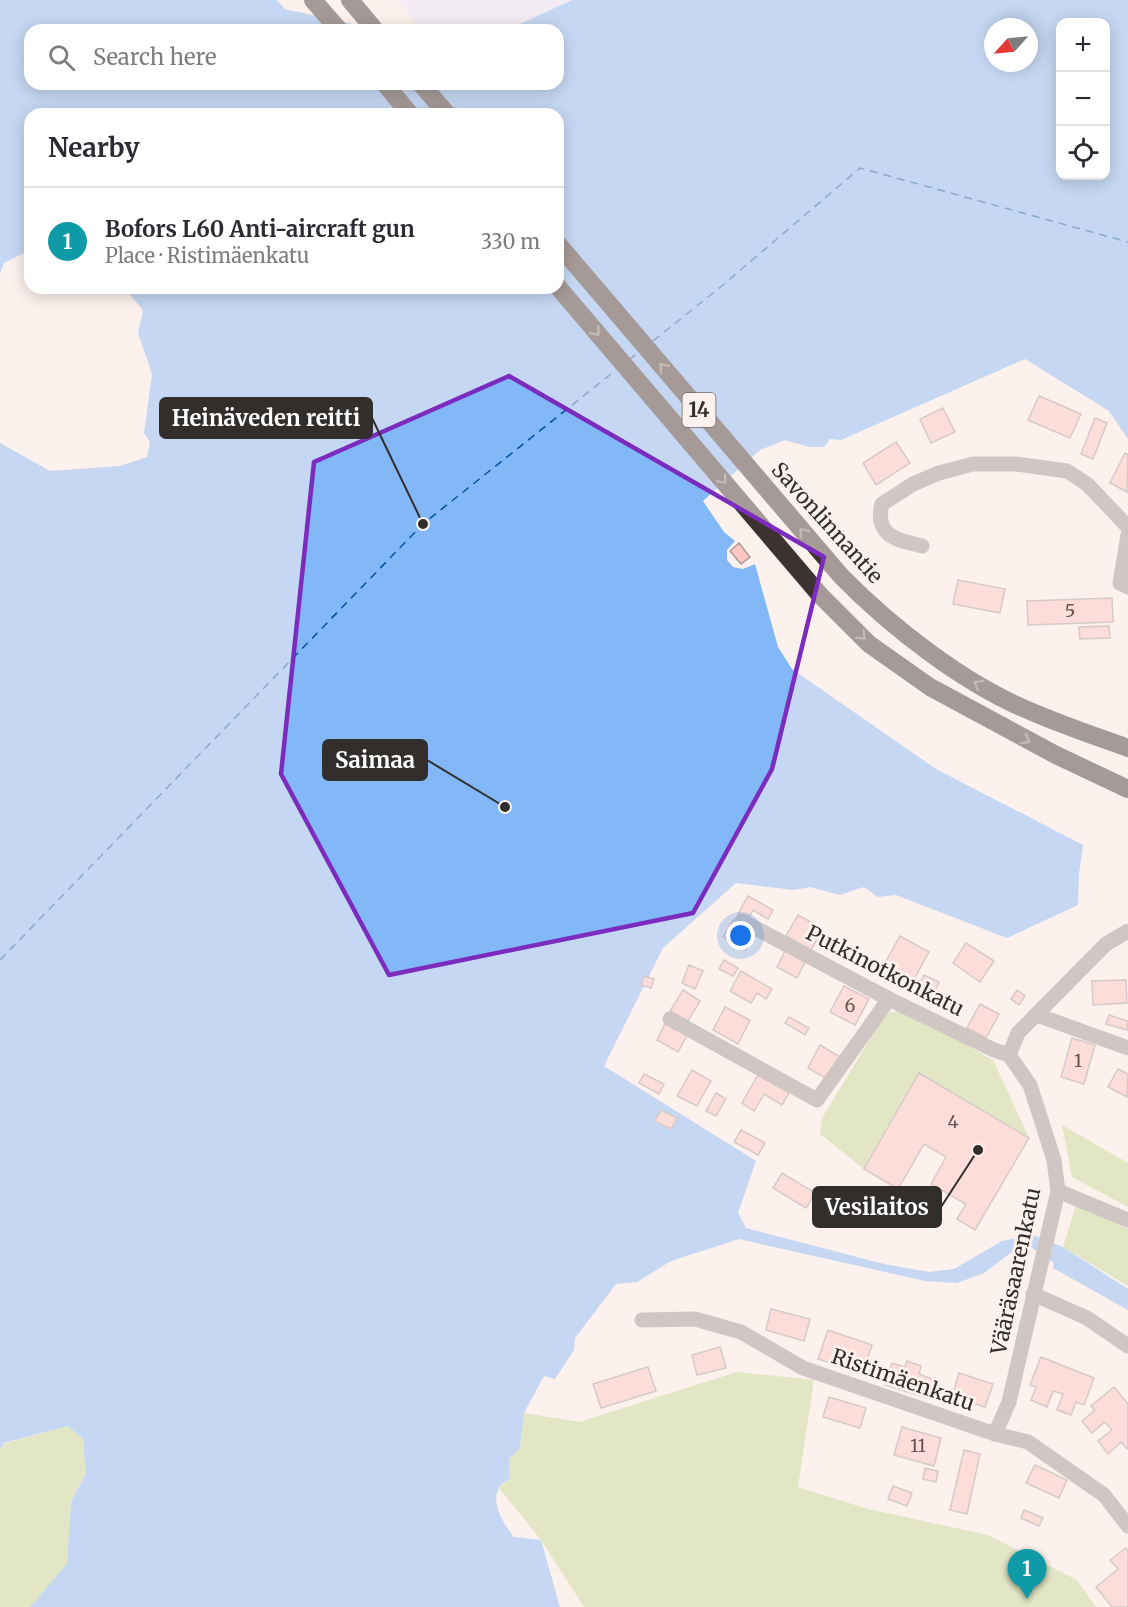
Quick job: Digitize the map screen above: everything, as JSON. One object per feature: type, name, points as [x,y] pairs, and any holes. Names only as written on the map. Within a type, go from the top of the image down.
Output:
[{"type":"highway","points":[[313,0],[334,24]]},
{"type":"highway","points":[[350,0],[370,24]]},
{"type":"highway","points":[[390,90],[405,108]]},
{"type":"highway","points":[[427,90],[442,108]]},
{"type":"highway","name":"Savonlinnantie","points":[[564,251],[841,576],[885,618],[925,649],[975,682],[1028,711],[1128,748]]},
{"type":"highway","name":"14","points":[[564,294],[820,595],[869,644],[930,687],[1056,755],[1128,789]]},
{"type":"street","points":[[922,546],[897,540],[886,534],[881,521],[882,504],[913,484],[939,473],[973,464],[1016,464],[1067,471],[1087,484],[1128,527]]},
{"type":"street","points":[[1124,585],[1128,535]]},
{"type":"street","points":[[1009,1055],[1018,1033],[1118,938],[1128,918]]},
{"type":"street","name":"Putkinotkonkatu","points":[[742,921],[889,999],[994,1050],[1009,1055]]},
{"type":"street","points":[[670,1019],[818,1100],[889,999]]},
{"type":"street","points":[[1036,1015],[1128,1048]]},
{"type":"street","name":"Vääräsaarenkatu","points":[[995,1434],[1010,1401],[1058,1191],[1054,1160],[1030,1085],[1009,1055]]},
{"type":"street","points":[[1058,1191],[1128,1220]]},
{"type":"street","points":[[1033,1294],[1088,1318],[1128,1346]]},
{"type":"street","name":"Ristimäenkatu","points":[[642,1320],[695,1319],[741,1332],[803,1368],[995,1434],[1028,1442],[1104,1495],[1128,1526]]},
{"type":"highlighted area","points":[[509,376],[824,557],[772,769],[693,913],[389,975],[281,774],[314,462]]},
{"type":"shaded area","points":[[397,0],[572,0],[520,24],[418,24]]},
{"type":"green space","points":[[907,1011],[993,1060],[1029,1138],[919,1074],[864,1169],[820,1134],[822,1118],[881,1021],[889,1012]]},
{"type":"green space","points":[[1062,1125],[1128,1163],[1128,1207],[1072,1177]]},
{"type":"green space","points":[[1076,1205],[1128,1229],[1128,1286],[1063,1247]]},
{"type":"green space","points":[[737,1372],[814,1380],[798,1487],[868,1509],[988,1535],[1077,1580],[1096,1607],[584,1607],[541,1540],[499,1488],[510,1478],[509,1459],[520,1448],[524,1413],[579,1422]]},
{"type":"green space","points":[[68,1426],[83,1439],[86,1473],[71,1502],[67,1564],[31,1607],[0,1607],[0,1449],[3,1444]]},
{"type":"water","points":[[0,0],[277,0],[285,9],[352,24],[24,24],[24,90],[564,90],[564,24],[520,24],[572,0],[1128,0],[1128,439],[1109,411],[1025,359],[841,440],[830,439],[824,447],[809,447],[785,440],[760,450],[703,501],[724,532],[735,541],[727,550],[727,560],[733,567],[743,569],[755,564],[778,647],[792,669],[936,769],[1083,845],[1078,905],[1007,938],[896,895],[878,897],[864,887],[840,895],[810,887],[794,890],[736,883],[663,948],[604,1066],[756,1161],[738,1213],[746,1228],[884,1264],[929,1272],[954,1269],[1002,1241],[1033,1235],[1063,1247],[1128,1289],[1128,1310],[1053,1268],[1054,1263],[1029,1246],[1009,1254],[984,1273],[957,1283],[925,1281],[739,1239],[671,1261],[637,1282],[616,1284],[575,1338],[574,1350],[555,1379],[544,1376],[524,1413],[520,1448],[509,1459],[510,1478],[499,1488],[497,1507],[514,1537],[541,1540],[560,1607],[30,1607],[67,1564],[71,1502],[86,1473],[83,1439],[68,1426],[4,1443],[0,1449],[0,443],[50,471],[120,466],[147,457],[150,442],[144,433],[152,374],[138,333],[143,310],[129,294],[564,294],[564,108],[24,108],[24,253],[4,263],[0,274]]},
{"type":"building","points":[[1039,396],[1081,414],[1070,438],[1028,420]]},
{"type":"building","points":[[943,408],[955,432],[931,443],[920,419]]},
{"type":"building","points":[[1095,418],[1107,423],[1093,459],[1081,454]]},
{"type":"building","points":[[896,442],[910,463],[876,485],[863,463]]},
{"type":"building","points":[[1125,453],[1128,455],[1127,492],[1110,483]]},
{"type":"building","points":[[739,543],[750,557],[741,564],[730,551]]},
{"type":"building","points":[[958,580],[1005,589],[1000,613],[953,604]]},
{"type":"building","points":[[1112,598],[1113,622],[1028,625],[1027,601]]},
{"type":"building","points":[[1109,626],[1110,638],[1080,639],[1079,627]]},
{"type":"building","points":[[748,896],[773,910],[768,919],[753,910],[748,919],[738,914]]},
{"type":"building","points":[[798,915],[823,929],[811,950],[786,936]]},
{"type":"building","points":[[733,920],[756,934],[746,950],[723,937]]},
{"type":"building","points":[[900,936],[929,952],[914,979],[885,963]]},
{"type":"building","points":[[966,943],[994,961],[980,982],[953,963]]},
{"type":"building","points":[[787,947],[807,958],[797,978],[777,967]]},
{"type":"building","points":[[724,960],[738,968],[733,976],[719,969]]},
{"type":"building","points":[[689,965],[703,971],[695,989],[682,983]]},
{"type":"building","points":[[741,971],[772,989],[766,999],[757,993],[751,1003],[730,991]]},
{"type":"building","points":[[924,975],[939,982],[933,995],[918,988]]},
{"type":"building","points":[[644,976],[654,979],[651,988],[641,985]]},
{"type":"building","points":[[1126,980],[1127,1003],[1093,1005],[1092,981]]},
{"type":"building","points":[[844,986],[869,999],[855,1025],[830,1012]]},
{"type":"building","points":[[683,990],[700,1001],[688,1021],[670,1011]]},
{"type":"building","points":[[1017,990],[1025,996],[1019,1005],[1011,999]]},
{"type":"building","points":[[980,1004],[999,1014],[986,1038],[967,1028]]},
{"type":"building","points":[[725,1007],[750,1020],[738,1044],[713,1030]]},
{"type":"building","points":[[1109,1015],[1128,1021],[1127,1030],[1106,1024]]},
{"type":"building","points":[[789,1017],[809,1028],[805,1035],[785,1023]]},
{"type":"building","points":[[666,1022],[688,1034],[678,1052],[657,1040]]},
{"type":"building","points":[[1072,1038],[1095,1045],[1084,1084],[1061,1077]]},
{"type":"building","points":[[820,1045],[842,1058],[829,1080],[808,1068]]},
{"type":"building","points":[[1118,1069],[1128,1074],[1127,1097],[1108,1087]]},
{"type":"building","points":[[692,1070],[711,1081],[697,1106],[677,1096]]},
{"type":"building","points":[[919,1073],[1029,1138],[975,1230],[957,1219],[966,1204],[931,1184],[946,1157],[924,1144],[898,1189],[864,1169]]},
{"type":"building","points":[[644,1074],[664,1084],[659,1094],[639,1083]]},
{"type":"building","points":[[758,1075],[789,1093],[782,1105],[764,1094],[754,1111],[742,1103]]},
{"type":"building","points":[[716,1093],[726,1099],[716,1116],[706,1111]]},
{"type":"building","points":[[661,1110],[677,1118],[671,1129],[655,1121]]},
{"type":"building","points":[[741,1130],[765,1143],[758,1155],[734,1142]]},
{"type":"building","points":[[782,1173],[815,1193],[806,1208],[773,1188]]},
{"type":"building","points":[[771,1309],[810,1319],[804,1341],[766,1330]]},
{"type":"building","points":[[828,1330],[872,1345],[862,1374],[818,1359]]},
{"type":"building","points":[[720,1347],[726,1368],[697,1375],[692,1355]]},
{"type":"building","points":[[1041,1357],[1094,1378],[1084,1405],[1076,1402],[1071,1415],[1057,1410],[1063,1394],[1053,1391],[1047,1407],[1031,1400],[1036,1387],[1030,1385]]},
{"type":"building","points":[[907,1361],[921,1366],[919,1374],[935,1380],[930,1399],[885,1385],[892,1363],[905,1367]]},
{"type":"building","points":[[648,1367],[656,1391],[601,1408],[593,1384]]},
{"type":"building","points":[[959,1373],[993,1384],[985,1407],[952,1396]]},
{"type":"building","points":[[1114,1387],[1128,1404],[1128,1448],[1121,1442],[1108,1454],[1098,1441],[1112,1430],[1105,1422],[1092,1433],[1082,1421],[1095,1410],[1091,1406]]},
{"type":"building","points":[[829,1397],[866,1408],[860,1428],[823,1417]]},
{"type":"building","points":[[902,1427],[941,1438],[934,1466],[894,1455]]},
{"type":"building","points":[[964,1450],[980,1454],[967,1514],[950,1510]]},
{"type":"building","points":[[1035,1465],[1067,1480],[1059,1498],[1026,1483]]},
{"type":"building","points":[[925,1468],[938,1471],[936,1482],[923,1479]]},
{"type":"building","points":[[893,1486],[912,1493],[907,1506],[888,1499]]},
{"type":"building","points":[[1024,1510],[1043,1518],[1039,1526],[1021,1518]]},
{"type":"building","points":[[1126,1548],[1128,1550],[1128,1607],[1112,1607],[1096,1587],[1118,1569],[1110,1560]]},
{"type":"ferry route","points":[[653,341],[723,285],[860,168],[1128,242]]},
{"type":"ferry route","points":[[629,360],[640,351]]},
{"type":"ferry route","points":[[0,960],[423,524],[616,370]]},
{"type":"place","name":"Heinäveden reitti","points":[[423,524]]},
{"type":"place","name":"Saimaa","points":[[505,807]]},
{"type":"place","name":"Vesilaitos","points":[[978,1150]]},
{"type":"place","name":"Bofors L60 Anti-aircraft gun","points":[[1027,1599]]}]
